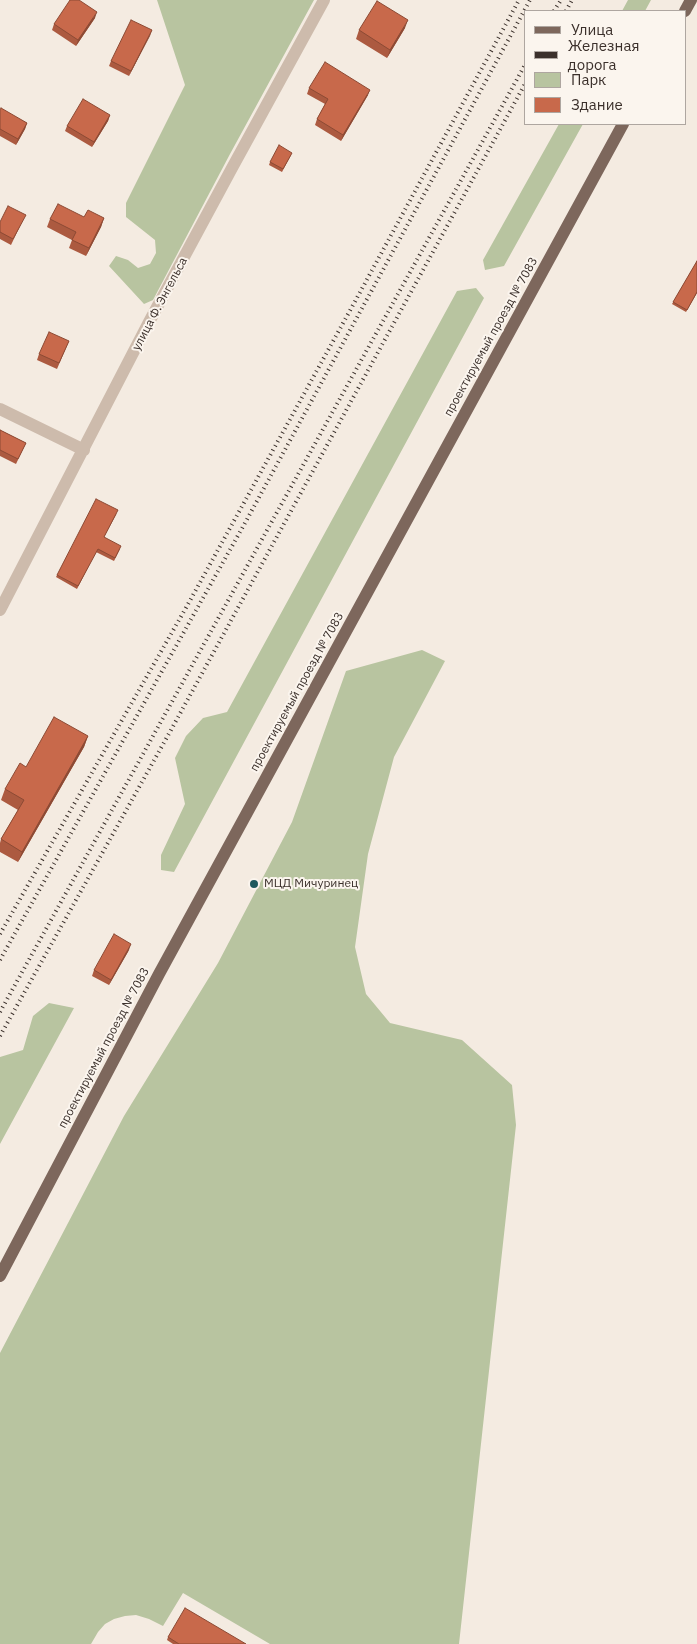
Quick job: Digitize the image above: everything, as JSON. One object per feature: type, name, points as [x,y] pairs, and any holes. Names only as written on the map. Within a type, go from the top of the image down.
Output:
[{"type":"main road","name":"проектируемый проезд № 7083","points":[[0,1276],[159,974],[622,125]]},
{"type":"street","name":"улица Ф. Энгельса","points":[[0,610],[154,314],[324,0]]},
{"type":"street","points":[[0,409],[84,450]]},
{"type":"green space","points":[[157,0],[314,0],[153,300],[144,304],[109,266],[116,256],[128,260],[138,268],[150,264],[156,253],[155,240],[126,217],[126,203],[185,85]]},
{"type":"green space","points":[[628,0],[651,0],[646,10],[623,10]]},
{"type":"green space","points":[[558,125],[582,125],[504,266],[485,270],[483,260]]},
{"type":"green space","points":[[476,288],[484,298],[174,872],[161,870],[161,855],[185,804],[175,758],[186,736],[203,718],[227,712],[457,291]]},
{"type":"green space","points":[[422,650],[445,661],[394,757],[368,854],[355,947],[366,994],[390,1023],[462,1040],[512,1085],[516,1125],[459,1644],[270,1644],[183,1593],[163,1626],[136,1615],[125,1616],[105,1624],[91,1644],[0,1644],[0,1353],[124,1116],[218,963],[292,822],[346,671]]},
{"type":"green space","points":[[49,1003],[74,1008],[0,1144],[0,1057],[23,1050],[33,1016]]},
{"type":"building","points":[[70,0],[79,0],[97,12],[78,40],[54,24]]},
{"type":"building","points":[[377,1],[408,20],[390,50],[359,30]]},
{"type":"building","points":[[131,20],[152,30],[131,71],[111,61]]},
{"type":"building","points":[[325,62],[370,90],[343,135],[317,119],[328,99],[309,88]]},
{"type":"building","points":[[83,99],[110,115],[94,142],[67,126]]},
{"type":"building","points":[[1,108],[27,123],[18,139],[0,129]]},
{"type":"building","points":[[279,145],[292,153],[283,169],[270,162]]},
{"type":"building","points":[[58,204],[84,217],[88,210],[104,218],[89,248],[72,240],[76,232],[50,219]]},
{"type":"building","points":[[8,206],[26,215],[13,239],[0,232],[0,222]]},
{"type":"building","points":[[697,261],[697,292],[687,310],[673,302]]},
{"type":"building","points":[[49,332],[69,341],[59,363],[39,354]]},
{"type":"building","points":[[0,430],[26,443],[18,459],[0,450]]},
{"type":"building","points":[[96,499],[118,510],[104,537],[121,546],[115,558],[98,549],[78,586],[57,575]]},
{"type":"building","points":[[54,717],[88,736],[22,852],[1,839],[24,800],[5,789],[20,763],[26,767]]},
{"type":"building","points":[[114,934],[131,944],[111,980],[94,970]]},
{"type":"building","points":[[185,1608],[246,1644],[179,1644],[168,1637]]},
{"type":"railway","points":[[0,934],[187,606],[519,0]]},
{"type":"railway","points":[[525,10],[530,0]]},
{"type":"railway","points":[[555,10],[561,0]]},
{"type":"railway","points":[[567,10],[572,0]]},
{"type":"railway","points":[[0,960],[245,523],[524,11]]},
{"type":"railway","points":[[0,1012],[524,67]]},
{"type":"railway","points":[[0,1036],[171,730],[524,86]]},
{"type":"place","name":"МЦД Мичуринец","points":[[254,884]]}]
